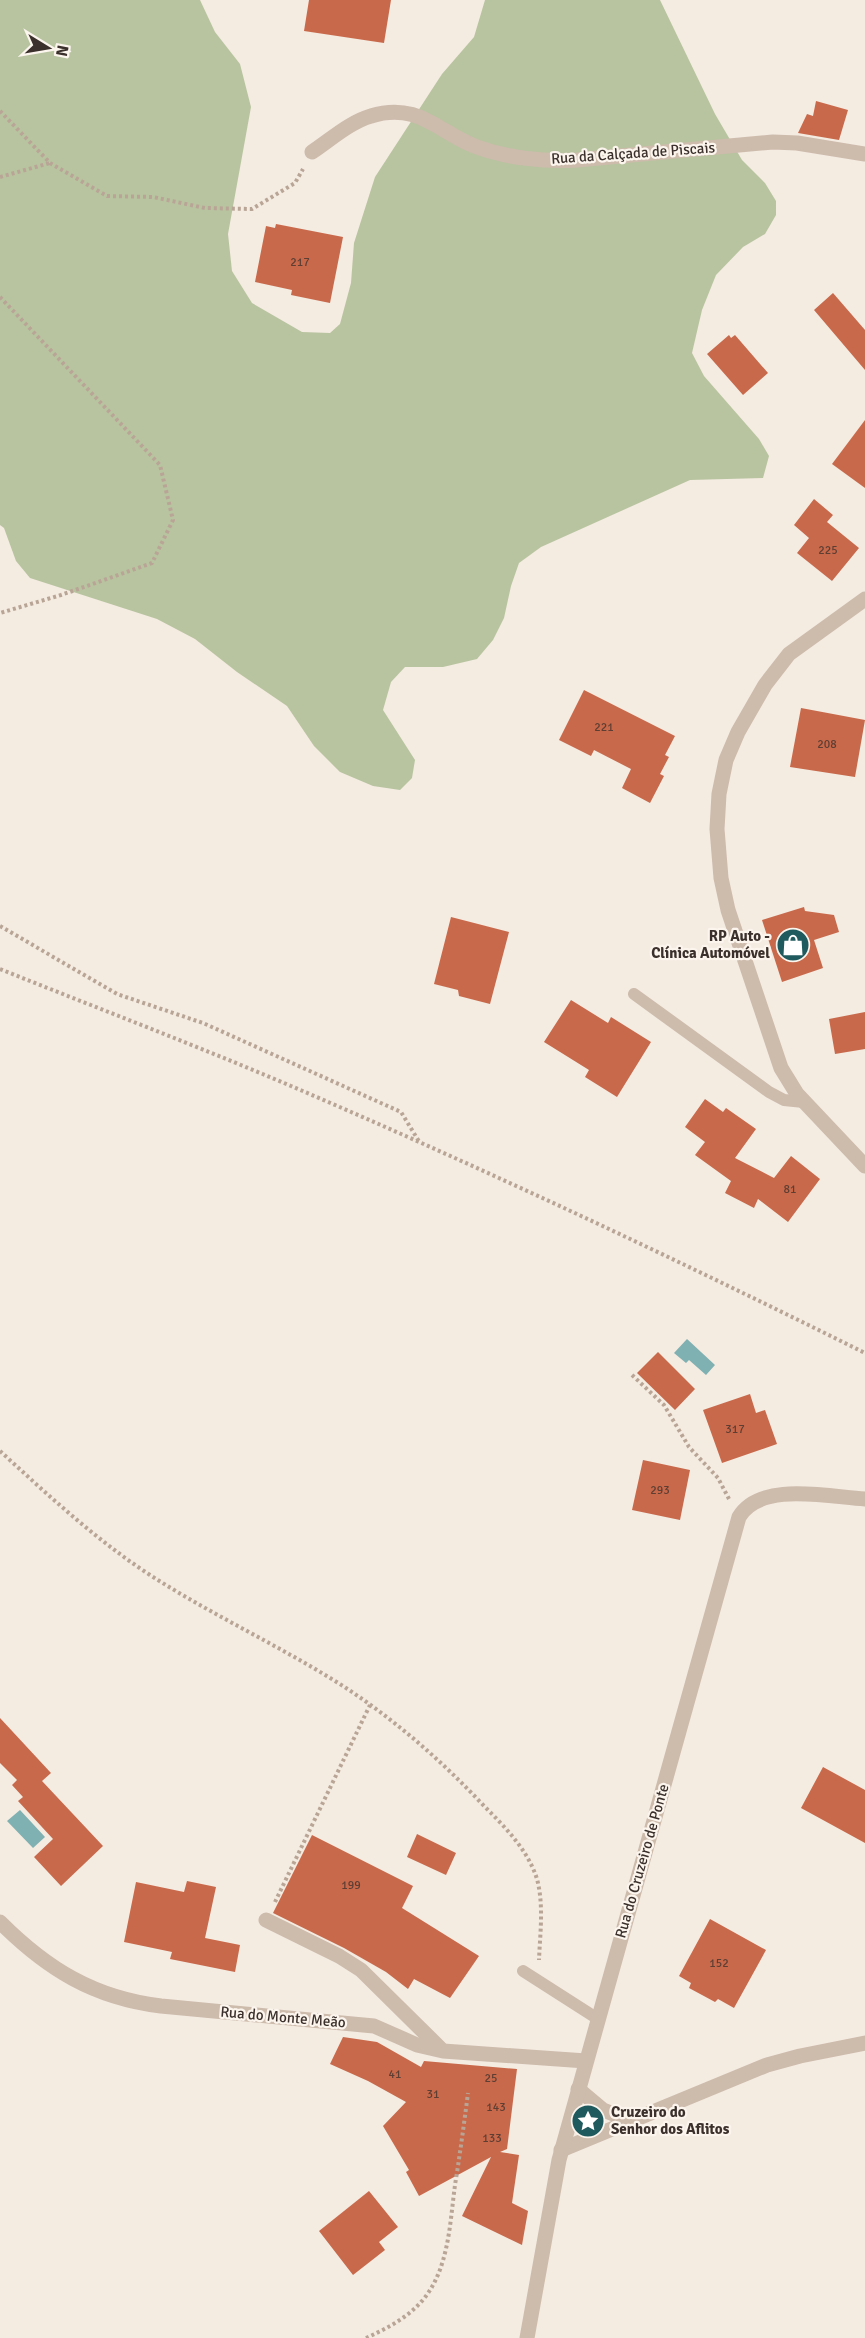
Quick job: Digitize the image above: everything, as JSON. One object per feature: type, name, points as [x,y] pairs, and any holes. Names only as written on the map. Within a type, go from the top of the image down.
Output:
[{"type":"street","name":"Rua da Calçada de Piscais","points":[[312,152],[363,119],[392,113],[427,119],[478,148],[549,161],[765,142],[797,143],[865,154]]},
{"type":"street","points":[[865,599],[798,646],[775,670],[735,739],[726,760],[719,794],[717,823],[718,854],[731,922],[777,1058],[792,1086],[804,1102],[865,1166]]},
{"type":"street","points":[[739,1517],[758,1499],[778,1494],[865,1499]]},
{"type":"street","name":"Rua do Cruzeiro de Ponte","points":[[527,2338],[561,2151],[739,1517]]},
{"type":"street","points":[[266,1920],[355,1965],[443,2051]]},
{"type":"street","name":"Rua do Monte Meão","points":[[0,1922],[31,1952],[55,1970],[93,1988],[121,1997],[161,2006],[374,2026],[417,2045],[443,2051],[586,2061]]},
{"type":"street","points":[[561,2151],[778,2061],[865,2043]]},
{"type":"street","points":[[578,2089],[603,2110],[632,2121]]},
{"type":"lane","points":[[634,993],[769,1092],[784,1100],[804,1102]]},
{"type":"lane","points":[[523,1971],[598,2019]]},
{"type":"path","points":[[0,111],[50,163],[108,196],[153,197],[205,208],[252,209],[295,183]]},
{"type":"path","points":[[0,177],[50,163]]},
{"type":"path","points":[[0,297],[160,465],[173,520],[152,563],[61,595],[0,613]]},
{"type":"path","points":[[0,926],[117,994],[203,1023],[401,1112],[420,1143]]},
{"type":"path","points":[[0,969],[290,1086],[420,1143],[680,1261],[865,1353]]},
{"type":"path","points":[[632,1375],[664,1405],[690,1447],[718,1478],[739,1517]]},
{"type":"path","points":[[0,1451],[75,1520],[120,1555],[182,1595],[342,1686],[435,1755],[504,1826],[524,1851],[537,1880],[540,1896],[538,1980]]},
{"type":"path","points":[[266,1920],[370,1705]]},
{"type":"path","points":[[366,2338],[402,2319],[426,2295],[438,2275],[448,2236],[468,2093]]},
{"type":"green space","points":[[0,0],[200,0],[215,32],[240,64],[251,107],[228,234],[232,271],[252,303],[302,332],[330,333],[340,324],[351,283],[354,243],[375,177],[442,74],[474,37],[485,0],[660,0],[715,114],[742,160],[765,183],[776,201],[776,215],[765,234],[743,247],[716,275],[702,310],[692,353],[704,376],[759,439],[769,456],[763,478],[690,480],[541,547],[519,563],[504,618],[493,640],[477,659],[443,667],[405,667],[391,682],[383,710],[415,760],[412,778],[400,790],[373,786],[340,772],[314,746],[287,706],[237,672],[195,639],[157,619],[30,578],[16,561],[4,528],[0,525]]},
{"type":"water","points":[[687,1339],[715,1365],[706,1375],[689,1360],[686,1363],[674,1353]]},
{"type":"water","points":[[20,1810],[45,1837],[33,1848],[7,1821]]},
{"type":"building","points":[[309,0],[391,0],[384,43],[304,31]]},
{"type":"building","points":[[816,101],[848,110],[839,140],[798,133],[807,114],[813,116]]},
{"type":"building","points":[[276,224],[343,237],[330,303],[291,295],[292,290],[255,282],[266,226],[275,228]]},
{"type":"building","points":[[833,293],[865,330],[865,370],[814,310]]},
{"type":"building","points":[[729,335],[731,338],[735,335],[768,373],[743,395],[707,354]]},
{"type":"building","points":[[865,420],[865,488],[832,464]]},
{"type":"building","points":[[814,499],[833,515],[827,522],[859,548],[832,581],[797,553],[809,538],[794,525]]},
{"type":"building","points":[[584,690],[675,736],[665,755],[669,757],[660,774],[664,776],[650,803],[622,788],[631,769],[594,750],[591,756],[559,740]]},
{"type":"building","points":[[801,708],[865,720],[855,777],[790,767]]},
{"type":"building","points":[[804,907],[805,911],[834,915],[839,932],[814,940],[823,968],[782,982],[762,920]]},
{"type":"building","points":[[451,917],[509,932],[490,1004],[459,996],[458,990],[434,984]]},
{"type":"building","points":[[571,1000],[608,1023],[611,1017],[651,1042],[617,1097],[585,1077],[589,1070],[544,1042]]},
{"type":"building","points":[[865,1012],[865,1049],[835,1054],[829,1019]]},
{"type":"building","points":[[705,1099],[723,1112],[726,1108],[756,1129],[735,1158],[774,1178],[791,1156],[820,1179],[788,1222],[758,1199],[754,1208],[725,1193],[731,1181],[695,1155],[705,1142],[685,1127]]},
{"type":"building","points":[[658,1352],[695,1389],[675,1410],[637,1373]]},
{"type":"building","points":[[750,1394],[756,1413],[765,1410],[777,1444],[722,1463],[703,1410]]},
{"type":"building","points":[[643,1460],[690,1470],[680,1520],[632,1510]]},
{"type":"building","points":[[0,1718],[51,1773],[42,1781],[103,1846],[61,1886],[34,1857],[53,1839],[18,1801],[23,1797],[12,1785],[17,1780],[0,1763]]},
{"type":"building","points":[[823,1767],[865,1790],[865,1843],[801,1808]]},
{"type":"building","points":[[417,1834],[456,1853],[446,1875],[407,1857]]},
{"type":"building","points":[[312,1835],[413,1886],[402,1908],[479,1956],[450,1998],[414,1979],[408,1989],[386,1972],[344,1948],[273,1913]]},
{"type":"building","points":[[187,1881],[216,1887],[205,1938],[240,1945],[235,1972],[170,1959],[172,1952],[124,1942],[136,1882],[184,1892]]},
{"type":"building","points":[[710,1919],[766,1950],[734,2008],[718,1999],[715,2002],[689,1988],[691,1983],[679,1976]]},
{"type":"building","points":[[343,2037],[377,2042],[421,2067],[424,2061],[517,2069],[507,2149],[500,2152],[519,2155],[512,2203],[528,2211],[522,2245],[462,2216],[491,2157],[419,2196],[406,2172],[409,2170],[383,2126],[406,2102],[330,2064]]},
{"type":"building","points":[[369,2191],[398,2227],[379,2242],[385,2250],[353,2275],[319,2231]]},
{"type":"place","name":"RP Auto - Clínica Automóvel","points":[[793,945]]},
{"type":"place","name":"Cruzeiro do Senhor dos Aflitos","points":[[588,2121]]}]
